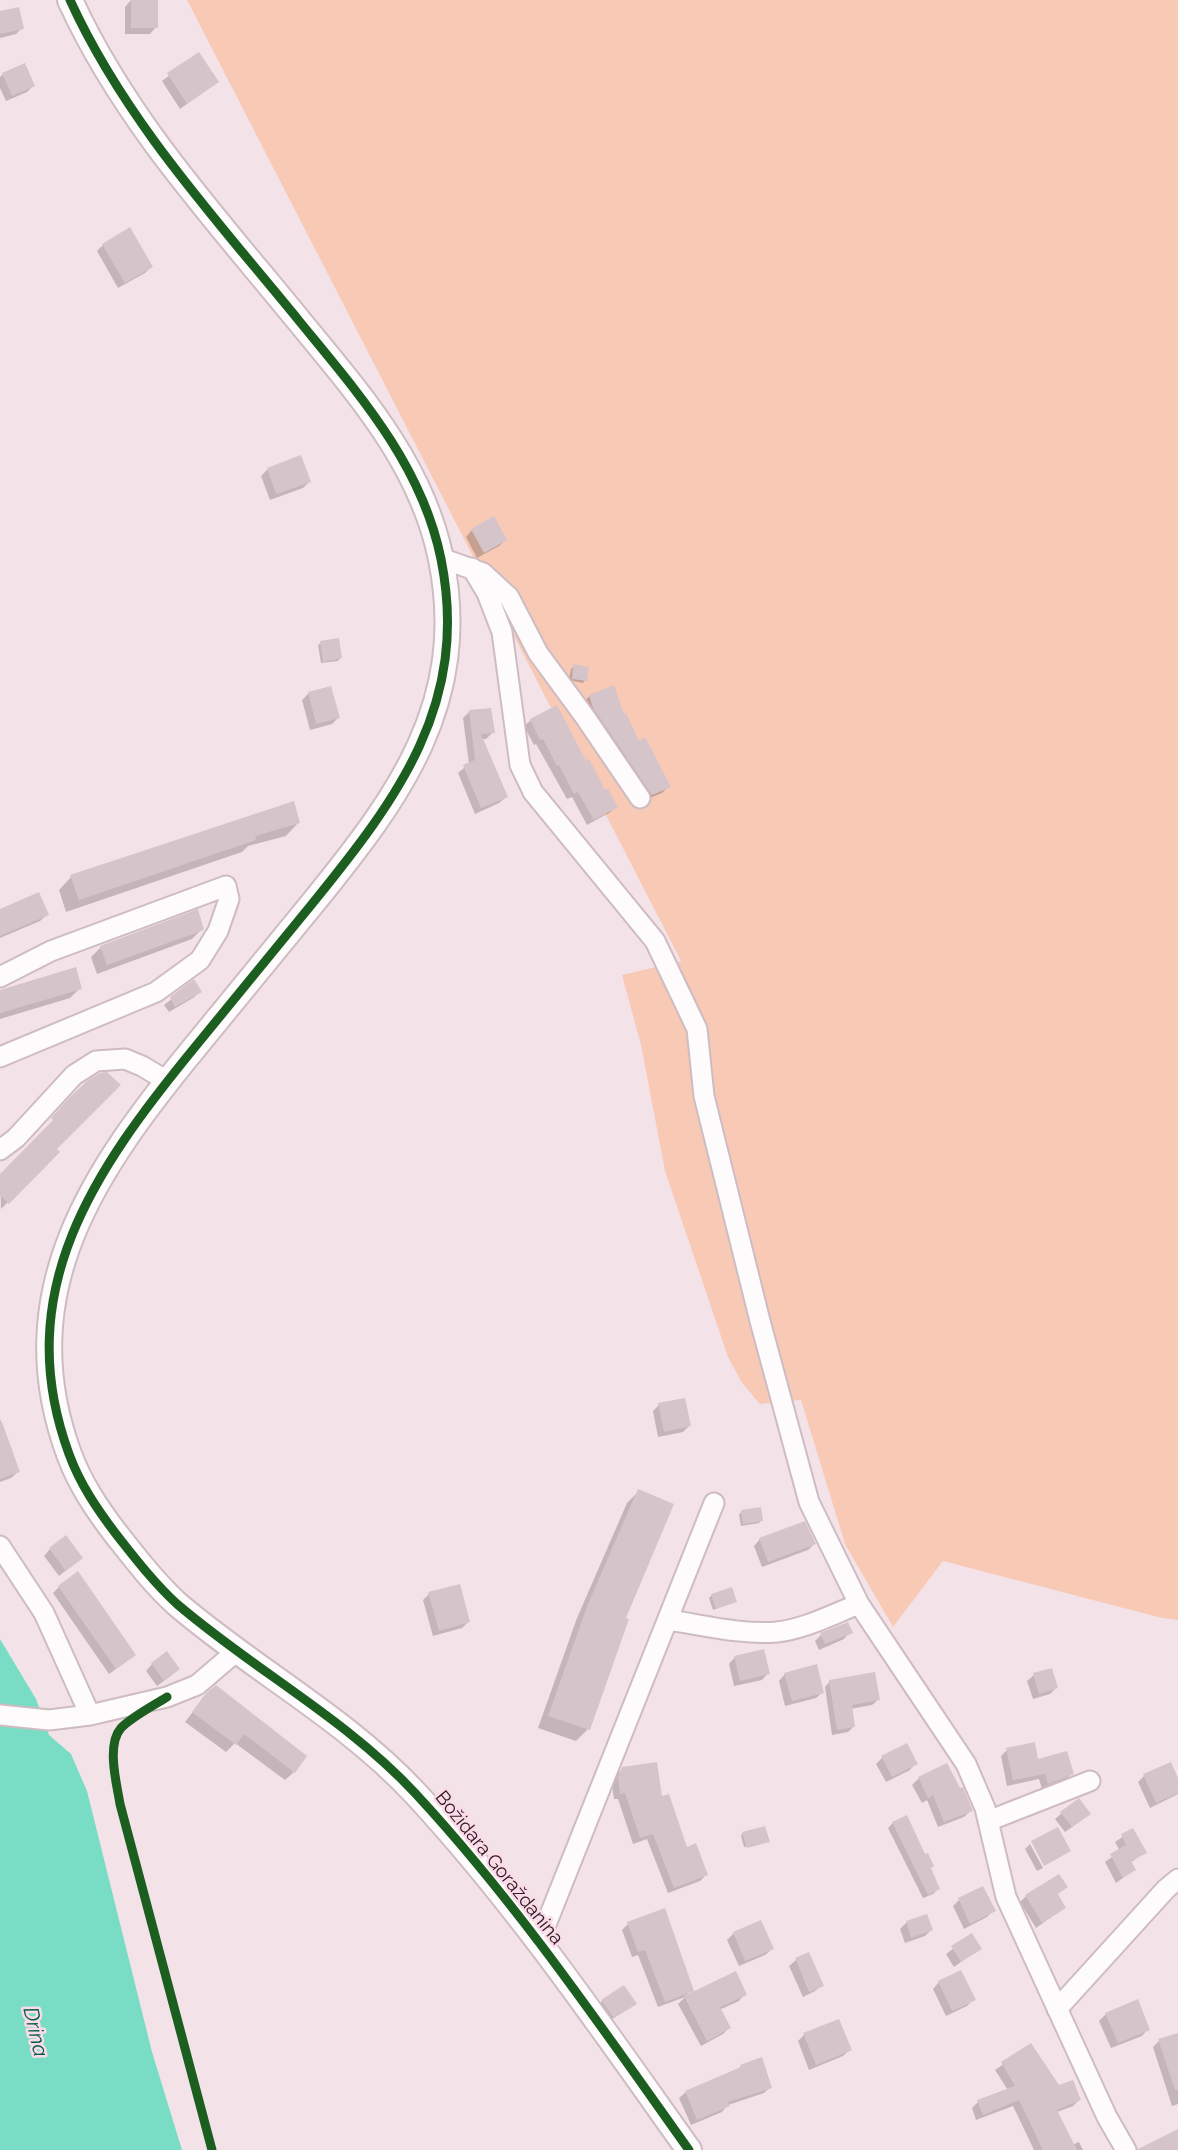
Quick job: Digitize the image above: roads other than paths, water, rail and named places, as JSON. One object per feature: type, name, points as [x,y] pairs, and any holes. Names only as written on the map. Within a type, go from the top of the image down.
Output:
[{"type":"main road","name":"Božidara Goraždanina","points":[[70,0],[87,38],[137,117],[382,425],[412,477],[433,527],[447,599],[448,648],[434,714],[392,798],[369,832],[167,1081],[104,1170],[77,1220],[55,1289],[50,1326],[50,1372],[57,1418],[84,1488],[137,1561],[176,1602],[347,1731],[381,1759],[415,1793],[539,1942],[689,2150]]},
{"type":"street","points":[[441,558],[472,568],[498,585],[509,597],[538,653],[640,798]]},
{"type":"street","points":[[472,568],[487,593],[502,632],[520,765],[526,781],[655,941],[697,1029],[704,1096],[760,1321],[809,1502],[859,1604],[966,1764],[985,1808],[1006,1897],[1107,2117],[1126,2150]]},
{"type":"street","points":[[0,977],[51,951],[226,886],[229,899],[218,932],[200,960],[156,992],[0,1057]]},
{"type":"street","points":[[0,1150],[16,1138],[74,1075],[96,1061],[125,1059],[167,1081]]},
{"type":"street","points":[[539,1942],[714,1503]]},
{"type":"street","points":[[0,1546],[44,1613],[90,1715]]},
{"type":"street","points":[[668,1620],[754,1632],[778,1632],[800,1627],[859,1604]]},
{"type":"street","points":[[0,1715],[49,1720],[90,1715],[186,1691],[238,1650]]},
{"type":"street","points":[[988,1821],[1090,1781]]},
{"type":"street","points":[[1057,2009],[1178,1879]]},
{"type":"water","name":"Drina","points":[[0,1639],[36,1699],[49,1735],[71,1754],[87,1791],[152,2052],[182,2150],[0,2150]]}]
